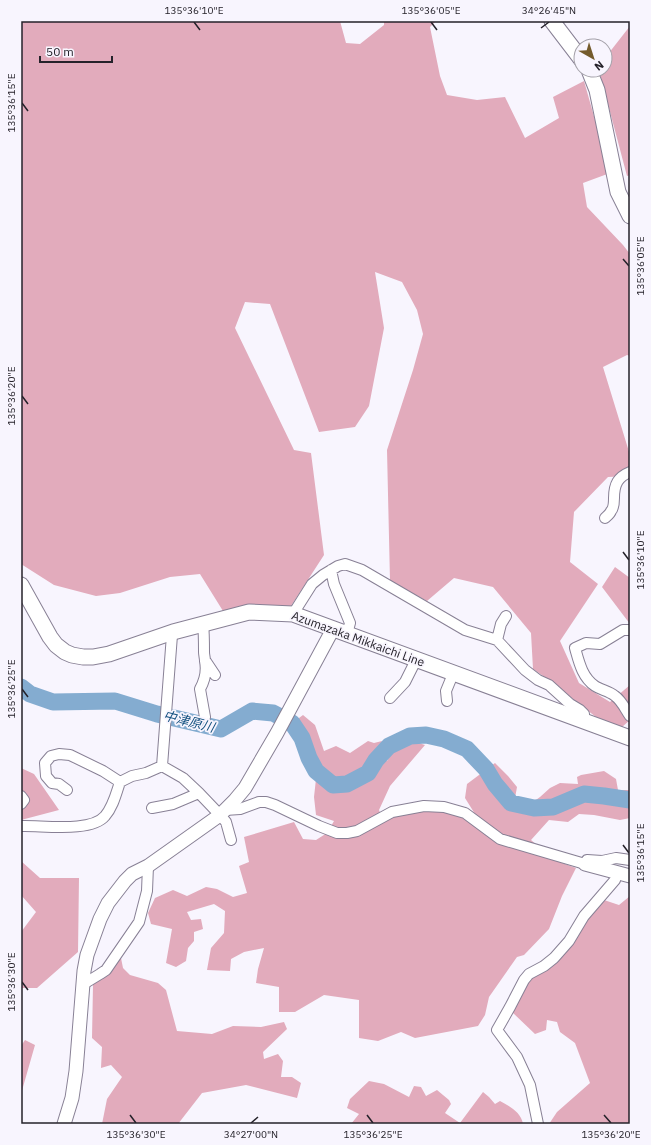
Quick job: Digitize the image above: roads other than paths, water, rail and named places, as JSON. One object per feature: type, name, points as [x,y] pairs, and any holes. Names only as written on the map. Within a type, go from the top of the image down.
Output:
[{"type":"main road","points":[[552,21],[573,49]]},
{"type":"main road","points":[[592,78],[597,90],[618,192],[630,216]]},
{"type":"main road","name":"Azumazaka Mikkaichi Line","points":[[21,585],[50,637],[56,645],[72,655],[93,657],[109,654],[173,632],[249,612],[293,614],[630,738]]},
{"type":"street","points":[[604,518],[612,510],[616,485],[622,476],[630,472]]},
{"type":"street","points":[[293,614],[312,584],[338,566],[345,564],[352,566],[362,570],[465,630],[497,640],[525,670],[538,680],[549,685],[570,704],[580,710],[584,714],[583,721]]},
{"type":"street","points":[[64,1124],[72,1098],[76,1071],[82,984],[87,955],[100,919],[108,903],[132,874],[148,866],[222,812],[245,788],[292,705],[340,631],[350,623],[334,584],[331,570]]},
{"type":"street","points":[[497,640],[501,624],[506,616]]},
{"type":"street","points":[[204,623],[204,654],[206,670],[205,678],[200,689],[205,717]]},
{"type":"street","points":[[630,630],[623,630],[600,644],[586,643],[575,648],[580,666],[586,678],[595,686],[614,695],[621,702],[630,716]]},
{"type":"street","points":[[162,766],[173,632]]},
{"type":"street","points":[[205,660],[215,675]]},
{"type":"street","points":[[390,698],[405,682],[416,660]]},
{"type":"street","points":[[447,701],[446,691],[453,674]]},
{"type":"street","points":[[67,790],[59,784],[52,783],[46,776],[45,763],[51,756],[59,754],[70,755],[103,771],[120,782]]},
{"type":"street","points":[[21,826],[61,827],[93,824],[104,818],[110,810],[120,782],[132,776],[146,773],[162,766]]},
{"type":"street","points":[[162,766],[183,778],[222,812],[231,840]]},
{"type":"street","points":[[152,808],[172,804],[199,793]]},
{"type":"street","points":[[21,796],[24,800],[21,804]]},
{"type":"street","points":[[222,812],[240,809],[259,802],[266,802],[318,826],[337,833],[347,833],[357,831],[392,812],[424,806],[444,806],[465,812],[500,839],[624,874]]},
{"type":"street","points":[[585,864],[587,860],[602,861],[616,858],[630,860]]},
{"type":"street","points":[[82,984],[106,970],[139,922],[147,891],[148,866]]},
{"type":"street","points":[[538,1124],[530,1085],[517,1057],[497,1030],[524,980],[529,974],[544,966],[554,958],[569,941],[584,916],[615,880],[624,874]]},
{"type":"waterway","name":"中津原川","points":[[21,687],[30,694],[53,702],[115,701],[157,714],[221,729],[252,711],[273,713],[292,723],[302,738],[309,758],[316,771],[333,785],[347,784],[368,773],[376,760],[389,746],[410,736],[426,735],[444,739],[467,749],[486,769],[495,784],[511,803],[534,808],[553,807],[584,794],[630,800]]}]
